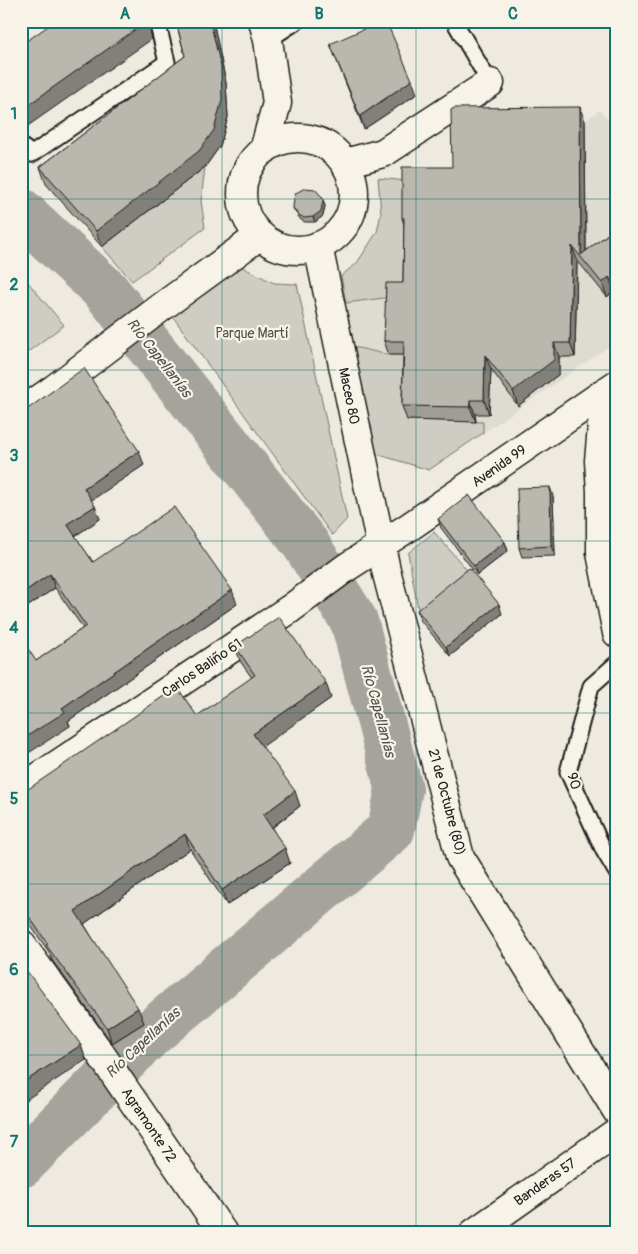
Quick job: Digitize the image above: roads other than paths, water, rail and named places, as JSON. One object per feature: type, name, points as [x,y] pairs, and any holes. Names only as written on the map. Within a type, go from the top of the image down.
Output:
[{"type":"main road","points":[[264,150],[277,103],[265,30]]},
{"type":"main road","points":[[345,163],[383,153],[490,83]]},
{"type":"main road","points":[[277,103],[303,138]]},
{"type":"main road","points":[[289,138],[303,138],[319,142],[334,151],[345,163],[352,178],[354,194],[351,211],[344,226],[332,238],[318,246],[299,250],[281,247],[260,236],[244,210],[242,194],[244,177],[252,162],[264,150],[289,138]]},
{"type":"main road","points":[[21,412],[260,236]]},
{"type":"main road","name":"Maceo 80","points":[[318,246],[381,546]]},
{"type":"main road","points":[[611,388],[598,461],[601,491],[601,553],[617,634]]},
{"type":"main road","name":"Avenida 99","points":[[381,546],[611,388]]},
{"type":"main road","name":"Carlos Baliño 61","points":[[21,789],[290,609],[347,567],[381,546]]},
{"type":"main road","name":"21 de Octubre (80)","points":[[381,546],[460,857],[617,1111]]},
{"type":"main road","name":"Agramonte 72","points":[[21,944],[98,1050],[223,1233]]},
{"type":"main road","name":"Banderas 57","points":[[474,1233],[617,1132]]},
{"type":"lane","points":[[21,146],[32,154],[167,62],[157,21]]},
{"type":"lane","points":[[265,30],[297,21]]},
{"type":"lane","points":[[454,21],[490,83]]},
{"type":"lane","name":"90","points":[[617,663],[591,686],[568,772],[604,851],[617,873]]},
{"type":"waterway","name":"Río Capellanías","points":[[21,212],[106,291],[305,543],[354,621],[399,789],[391,830],[148,1036],[21,1164]]},
{"type":"park label","name":"Parque Martí","points":[[252,333]]}]
